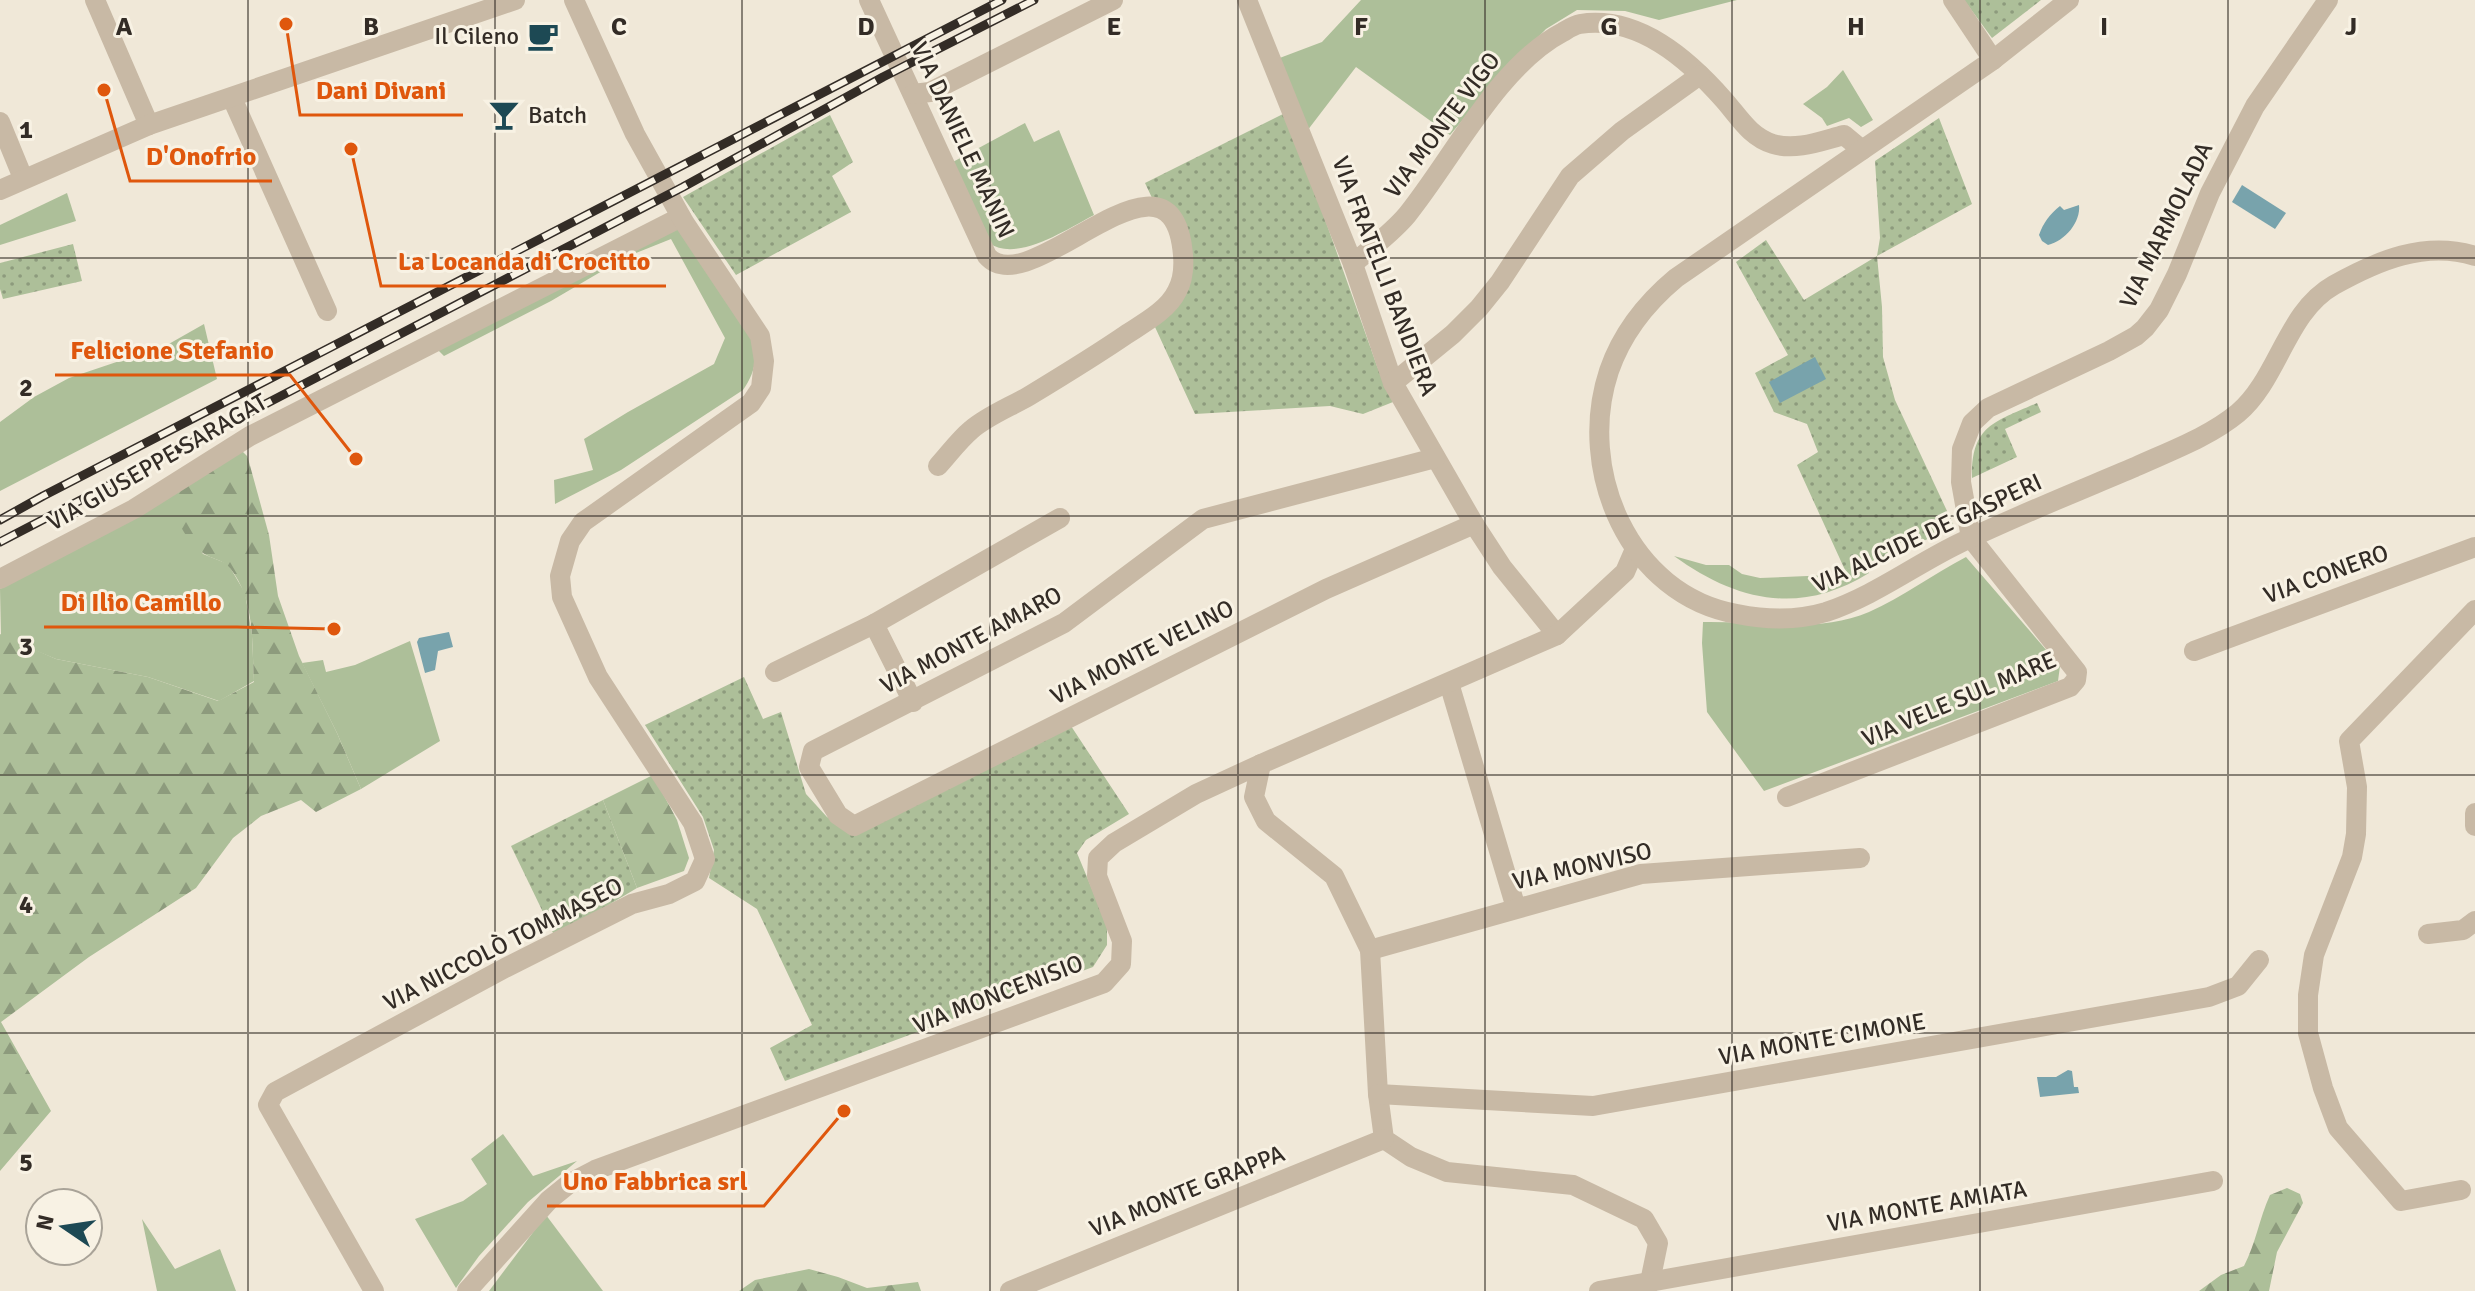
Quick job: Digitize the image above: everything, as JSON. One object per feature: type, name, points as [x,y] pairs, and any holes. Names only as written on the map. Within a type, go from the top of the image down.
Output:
[{"type":"street","points":[[95,0],[149,125]]},
{"type":"street","points":[[0,190],[149,125],[515,0]]},
{"type":"street","name":"VIA NICCOLÒ TOMMASEO","points":[[374,1291],[268,1105],[275,1092],[575,932],[632,904],[669,894],[695,881],[705,859],[693,823],[598,677],[562,597],[560,576],[570,541],[583,522],[751,403],[761,388],[764,361],[760,336],[681,217],[635,134],[574,0]]},
{"type":"street","name":"VIA DANIELE MANIN","points":[[869,0],[991,261],[1014,265],[1064,244],[1125,210],[1151,206],[1170,216],[1180,236],[1184,262],[1177,293],[1152,317],[1069,372],[972,429],[938,466]]},
{"type":"street","points":[[913,94],[930,92],[1113,0]]},
{"type":"street","name":"VIA FRATELLI BANDIERA","points":[[1247,0],[1353,264],[1393,383],[1474,524],[1502,567],[1557,635]]},
{"type":"street","points":[[1953,0],[1993,60]]},
{"type":"street","name":"VIA ALCIDE DE GASPERI","points":[[2069,0],[1993,60],[1676,278],[1657,294],[1627,332],[1608,373],[1603,408],[1601,441],[1607,489],[1635,549],[1666,582],[1697,602],[1729,613],[1783,620],[1822,613],[1855,602],[1971,538],[2183,446],[2233,416],[2252,398],[2309,307],[2331,287],[2376,265],[2413,252],[2442,250],[2475,256]]},
{"type":"street","name":"VIA MARMOLADA","points":[[1971,538],[1960,466],[1965,436],[1972,423],[1988,408],[2109,351],[2145,328],[2165,298],[2210,193],[2255,106],[2328,0]]},
{"type":"street","name":"VIA MONTE VIGO","points":[[1353,264],[1405,217],[1518,65],[1551,38],[1578,24],[1617,25],[1652,38],[1700,75],[1748,128],[1762,139],[1790,147],[1844,135],[1862,150]]},
{"type":"street","points":[[1393,383],[1453,334],[1479,308],[1500,282],[1570,176],[1622,131],[1700,75]]},
{"type":"street","points":[[232,98],[327,311]]},
{"type":"street","points":[[0,122],[23,178]]},
{"type":"street","name":"VIA GIUSEPPE SARAGAT","points":[[0,579],[134,509],[237,443],[681,217]]},
{"type":"street","name":"VIA MONTE AMARO","points":[[838,815],[809,767],[813,751],[1064,623],[1203,519],[1435,458]]},
{"type":"street","points":[[775,672],[874,624],[1060,518]]},
{"type":"street","name":"VIA MONTE VELINO","points":[[838,815],[854,826],[1326,589],[1474,524]]},
{"type":"street","name":"VIA VELE SUL MARE","points":[[1787,797],[2070,687],[2076,680],[2077,672],[1971,538]]},
{"type":"street","name":"VIA CONERO","points":[[2194,651],[2475,547]]},
{"type":"street","name":"VIA MONCENISIO","points":[[467,1291],[549,1200],[570,1183],[595,1170],[1104,983],[1121,964],[1122,941],[1097,876],[1098,858],[1114,843],[1196,794],[1557,635],[1625,572],[1635,549]]},
{"type":"street","points":[[2461,1190],[2401,1201],[2338,1128],[2308,1033],[2308,995],[2314,955],[2354,846],[2357,787],[2349,741],[2475,610]]},
{"type":"street","points":[[874,624],[913,702]]},
{"type":"street","points":[[1449,683],[1516,908]]},
{"type":"street","points":[[1261,764],[1254,797],[1266,821],[1334,876],[1370,950],[1378,1094],[1384,1139],[1411,1157],[1447,1172],[1573,1185],[1644,1219],[1658,1243],[1648,1286]]},
{"type":"street","points":[[2475,813],[2475,826]]},
{"type":"street","name":"VIA MONVISO","points":[[1370,950],[1641,874],[1860,858]]},
{"type":"street","points":[[2428,934],[2463,930],[2475,921]]},
{"type":"street","name":"VIA MONTE CIMONE","points":[[1378,1094],[1593,1106],[2209,997],[2238,986],[2259,960]]},
{"type":"street","name":"VIA MONTE GRAPPA","points":[[1010,1291],[1384,1139]]},
{"type":"street","name":"VIA MONTE AMIATA","points":[[1599,1291],[1648,1286],[2213,1181]]},
{"type":"green space","points":[[1361,0],[1737,0],[1659,20],[1625,11],[1577,10],[1546,29],[1499,77],[1450,135],[1356,67],[1307,131],[1277,59],[1322,42]]},
{"type":"green space","points":[[1964,0],[2041,0],[1992,38]]},
{"type":"green space","points":[[1843,70],[1873,120],[1861,127],[1849,118],[1827,126],[1822,118],[1803,104],[1827,87]]},
{"type":"green space","points":[[1287,112],[1377,366],[1393,402],[1363,414],[1330,406],[1195,414],[1155,327],[1192,257],[1186,226],[1176,212],[1153,200],[1145,183]]},
{"type":"green space","points":[[830,115],[853,162],[832,176],[851,212],[736,275],[683,197]]},
{"type":"green space","points":[[1939,118],[1972,204],[1877,256],[1880,238],[1875,161]]},
{"type":"green space","points":[[1025,123],[1034,142],[1059,130],[1094,215],[1042,242],[1013,249],[1000,248],[989,243],[951,163]]},
{"type":"green space","points":[[67,193],[76,221],[0,245],[0,225]]},
{"type":"green space","points":[[670,227],[685,230],[737,308],[752,340],[755,360],[752,373],[743,390],[621,470],[555,504],[554,480],[593,470],[584,439],[714,364],[725,338],[671,239],[626,257],[551,301],[444,356],[437,349]]},
{"type":"green space","points":[[1766,240],[1804,300],[1877,256],[1883,357],[1895,400],[1955,528],[1918,543],[1909,539],[1896,545],[1893,554],[1845,570],[1797,465],[1818,452],[1807,424],[1774,412],[1755,373],[1788,355],[1736,262]]},
{"type":"green space","points":[[73,244],[82,281],[3,299],[0,263]]},
{"type":"green space","points":[[204,324],[217,379],[0,491],[0,422],[34,397],[69,378],[167,345]]},
{"type":"green space","points":[[2037,403],[2041,412],[2005,429],[2017,457],[1972,478],[1973,460],[1981,436],[1998,421]]},
{"type":"green space","points":[[239,448],[249,462],[269,535],[278,596],[299,656],[361,789],[316,812],[301,800],[261,816],[233,838],[196,888],[89,957],[1,1022],[51,1111],[0,1171],[0,634],[56,659],[148,677],[218,701],[254,682],[251,622],[238,580],[227,565],[196,548],[181,527],[166,496]]},
{"type":"green space","points":[[166,496],[203,554],[228,564],[245,593],[252,635],[254,681],[219,701],[148,677],[56,659],[1,636],[0,589]]},
{"type":"green space","points":[[1674,556],[1706,565],[1729,565],[1742,574],[1760,578],[1831,575],[1866,562],[1869,573],[1818,595],[1769,598],[1721,584]]},
{"type":"green space","points":[[1966,557],[2060,666],[2058,681],[1764,791],[1707,712],[1703,622],[1808,625],[1849,619],[1882,606]]},
{"type":"green space","points":[[410,641],[440,741],[361,789],[302,663],[323,660],[326,672],[355,665]]},
{"type":"green space","points":[[744,677],[763,719],[781,712],[806,794],[827,817],[859,832],[1071,726],[1129,814],[1086,840],[1077,853],[1107,925],[1107,945],[1093,967],[785,1081],[770,1048],[812,1025],[757,909],[709,878],[714,850],[703,817],[645,725]]},
{"type":"green space","points":[[653,775],[677,820],[689,858],[684,871],[637,888],[603,800]]},
{"type":"green space","points":[[603,800],[637,888],[555,937],[511,846]]},
{"type":"green space","points":[[503,1134],[533,1176],[577,1161],[528,1202],[479,1256],[456,1288],[415,1219],[463,1201],[487,1184],[471,1159]]},
{"type":"green space","points":[[2287,1188],[2300,1194],[2303,1203],[2277,1252],[2269,1291],[2199,1291],[2221,1275],[2244,1266],[2270,1195]]},
{"type":"green space","points":[[546,1215],[603,1291],[489,1291]]},
{"type":"green space","points":[[142,1219],[175,1269],[220,1249],[236,1291],[157,1291]]},
{"type":"green space","points":[[809,1269],[867,1288],[918,1282],[921,1291],[739,1291],[755,1280]]},
{"type":"water","points":[[2242,185],[2286,213],[2275,229],[2232,202]]},
{"type":"water","points":[[2079,205],[2075,224],[2066,235],[2048,245],[2042,241],[2039,235],[2053,212],[2060,206],[2064,210]]},
{"type":"water","points":[[1815,357],[1826,379],[1780,403],[1769,382]]},
{"type":"water","points":[[449,632],[453,647],[438,651],[435,670],[425,673],[417,642],[419,638]]},
{"type":"water","points":[[2072,1071],[2074,1087],[2078,1087],[2079,1093],[2040,1097],[2037,1077],[2056,1077]]},
{"type":"railway","points":[[0,520],[1002,0]]},
{"type":"railway","points":[[0,542],[683,187],[883,77],[1034,0]]},
{"type":"place","name":"Dani Divani","points":[[286,24]]},
{"type":"place","name":"Il Cileno","points":[[543,36]]},
{"type":"place","name":"D'Onofrio","points":[[104,90]]},
{"type":"place","name":"Batch","points":[[504,115]]},
{"type":"place","name":"La Locanda di Crocitto","points":[[351,149]]},
{"type":"place","name":"Felicione Stefanio","points":[[356,459]]},
{"type":"place","name":"Di Ilio Camillo","points":[[334,629]]},
{"type":"place","name":"Uno Fabbrica srl","points":[[844,1111]]}]
